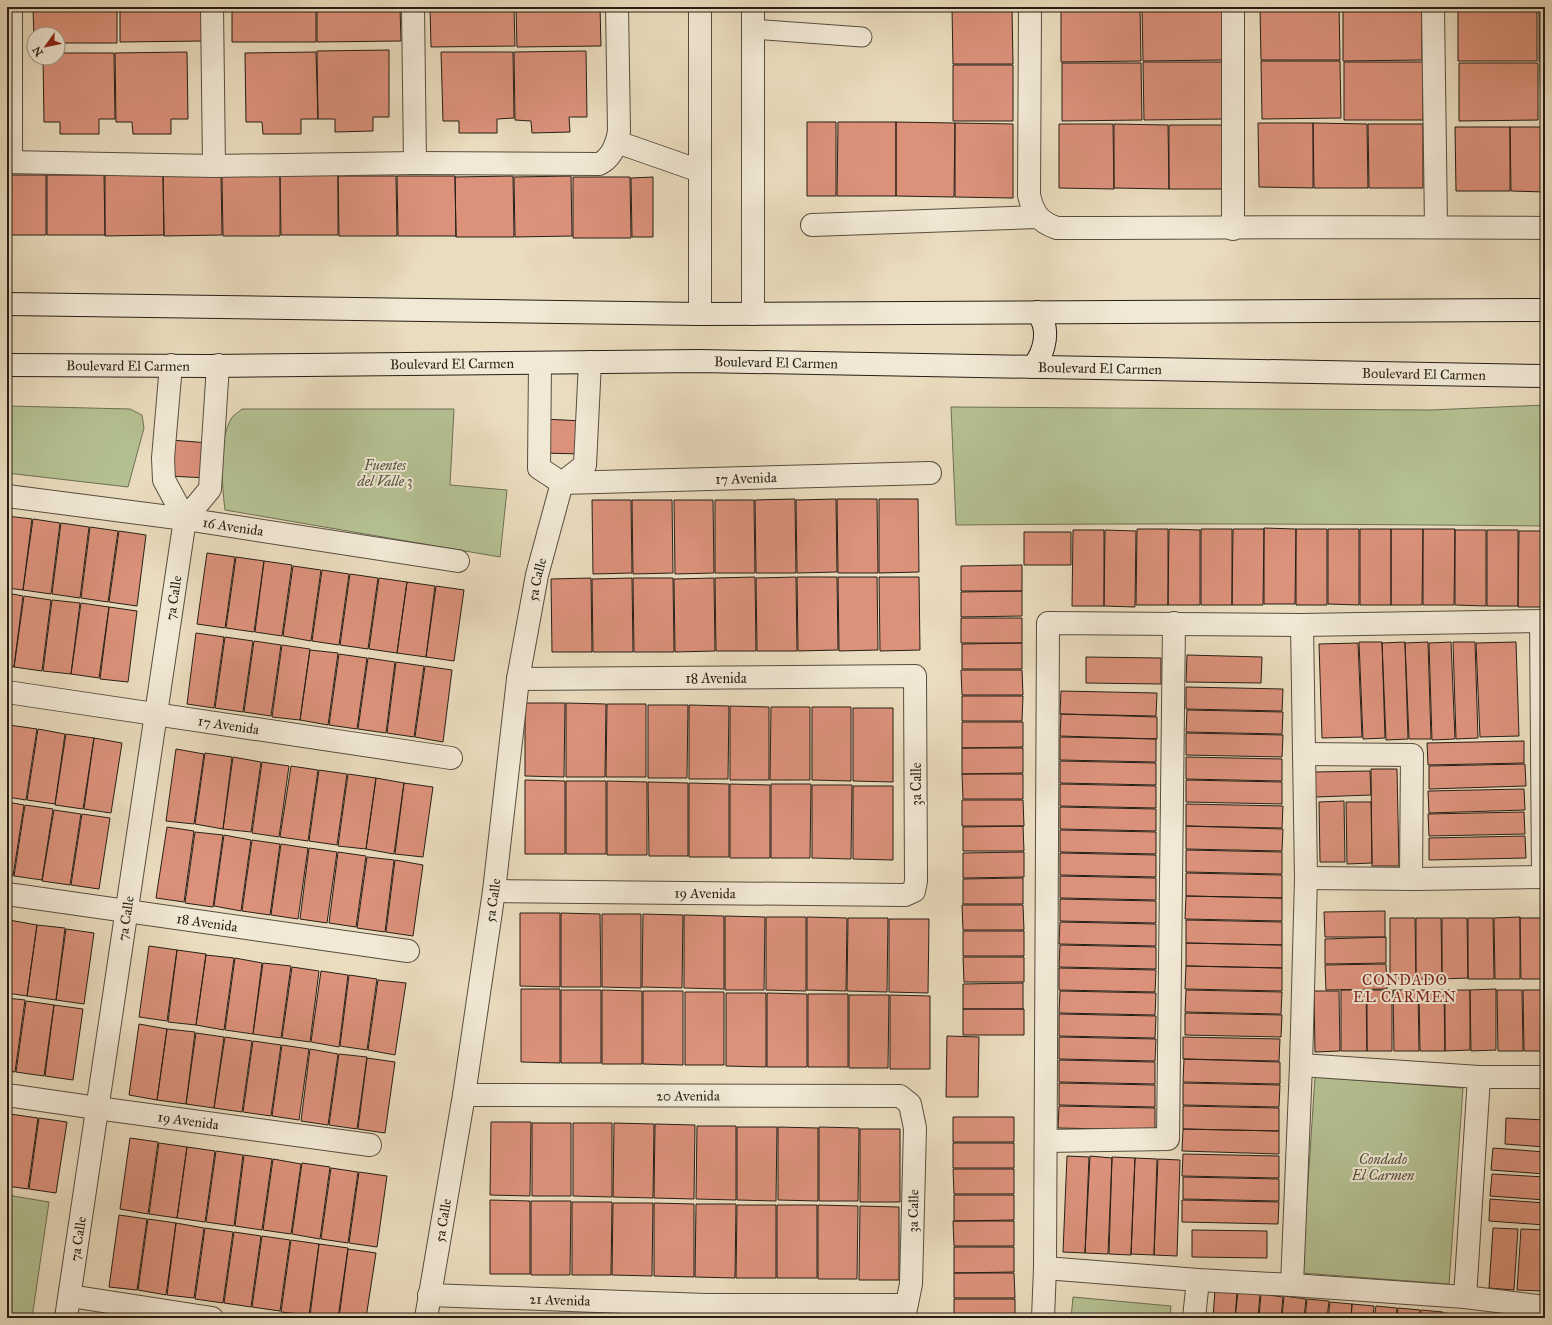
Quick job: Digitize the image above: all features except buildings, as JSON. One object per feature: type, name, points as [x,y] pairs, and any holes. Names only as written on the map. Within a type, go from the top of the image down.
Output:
[{"type":"street","points":[[11,7],[9,162],[214,166],[415,163],[595,165],[604,162],[612,152],[617,142],[619,131],[617,7]]},
{"type":"street","points":[[212,7],[214,166]]},
{"type":"street","points":[[413,7],[415,163]]},
{"type":"street","points":[[700,7],[700,314]]},
{"type":"street","points":[[753,7],[753,314]]},
{"type":"street","points":[[1030,7],[1029,195],[1031,207],[1038,217],[1046,224],[1057,228],[1436,226],[1545,228]]},
{"type":"street","points":[[1233,7],[1233,228]]},
{"type":"street","points":[[1433,7],[1436,226]]},
{"type":"street","points":[[617,142],[700,171]]},
{"type":"street","points":[[812,225],[1038,217]]},
{"type":"street","points":[[7,304],[700,314],[1545,310]]},
{"type":"street","points":[[1033,367],[1040,359],[1045,344],[1045,329],[1040,315],[1037,312]]},
{"type":"street","name":"Boulevard El Carmen","points":[[7,365],[218,365],[700,361],[1545,376]]},
{"type":"street","points":[[540,363],[539,468],[562,483],[585,465],[590,362]]},
{"type":"street","points":[[171,365],[163,458],[164,480],[185,519],[210,489],[218,365]]},
{"type":"street","name":"17 Avenida","points":[[562,483],[930,473]]},
{"type":"street","name":"5a Calle","points":[[426,1318],[464,1095],[494,891],[518,679],[537,575],[562,483]]},
{"type":"street","name":"16 Avenida","points":[[7,496],[185,519],[458,561]]},
{"type":"street","name":"7a Calle","points":[[66,1318],[185,519]]},
{"type":"street","points":[[1043,1318],[1046,1141],[1048,623],[1302,625],[1543,621],[1544,877],[1411,879],[1306,878]]},
{"type":"street","points":[[1046,1141],[1168,1139],[1174,623]]},
{"type":"street","points":[[1292,1285],[1301,1065],[1306,878],[1302,625]]},
{"type":"street","name":"18 Avenida","points":[[518,679],[915,676]]},
{"type":"street","name":"3a Calle","points":[[914,891],[916,881],[915,676]]},
{"type":"street","name":"17 Avenida","points":[[7,692],[450,758]]},
{"type":"street","points":[[1304,754],[1412,755],[1411,879]]},
{"type":"street","name":"19 Avenida","points":[[494,891],[905,895],[914,891]]},
{"type":"street","name":"18 Avenida","points":[[7,894],[408,951]]},
{"type":"street","points":[[1301,1065],[1478,1078],[1545,1077]]},
{"type":"street","points":[[1465,1297],[1478,1078]]},
{"type":"street","name":"19 Avenida","points":[[7,1095],[370,1145]]},
{"type":"street","name":"20 Avenida","points":[[464,1095],[900,1096],[910,1104]]},
{"type":"street","name":"3a Calle","points":[[905,1311],[911,1284],[915,1128],[910,1104]]},
{"type":"street","points":[[1045,1268],[1198,1280],[1465,1297],[1545,1307]]},
{"type":"street","points":[[1194,1318],[1198,1280]]},
{"type":"street","name":"21 Avenida","points":[[429,1295],[706,1312],[905,1311]]},
{"type":"street","points":[[70,1296],[212,1318]]},
{"type":"lane","points":[[753,29],[862,37]]},
{"type":"green space","points":[[1545,405],[1545,526],[1250,524],[956,525],[951,407],[1431,410]]},
{"type":"green space","points":[[7,406],[130,409],[142,415],[144,428],[128,487],[7,473]]},
{"type":"green space","name":"Fuentes del Valle 3","points":[[242,409],[454,409],[450,485],[507,490],[500,557],[225,510],[222,464],[224,439],[231,419]]},
{"type":"green space","name":"Condado El Carmen","points":[[1315,1077],[1463,1088],[1449,1284],[1302,1273]]},
{"type":"green space","points":[[7,1195],[49,1202],[32,1318],[7,1318]]},
{"type":"green space","points":[[1073,1297],[1171,1306],[1170,1318],[1071,1318]]},
{"type":"district","name":"CONDADO EL CARMEN","points":[[1405,988]]}]
